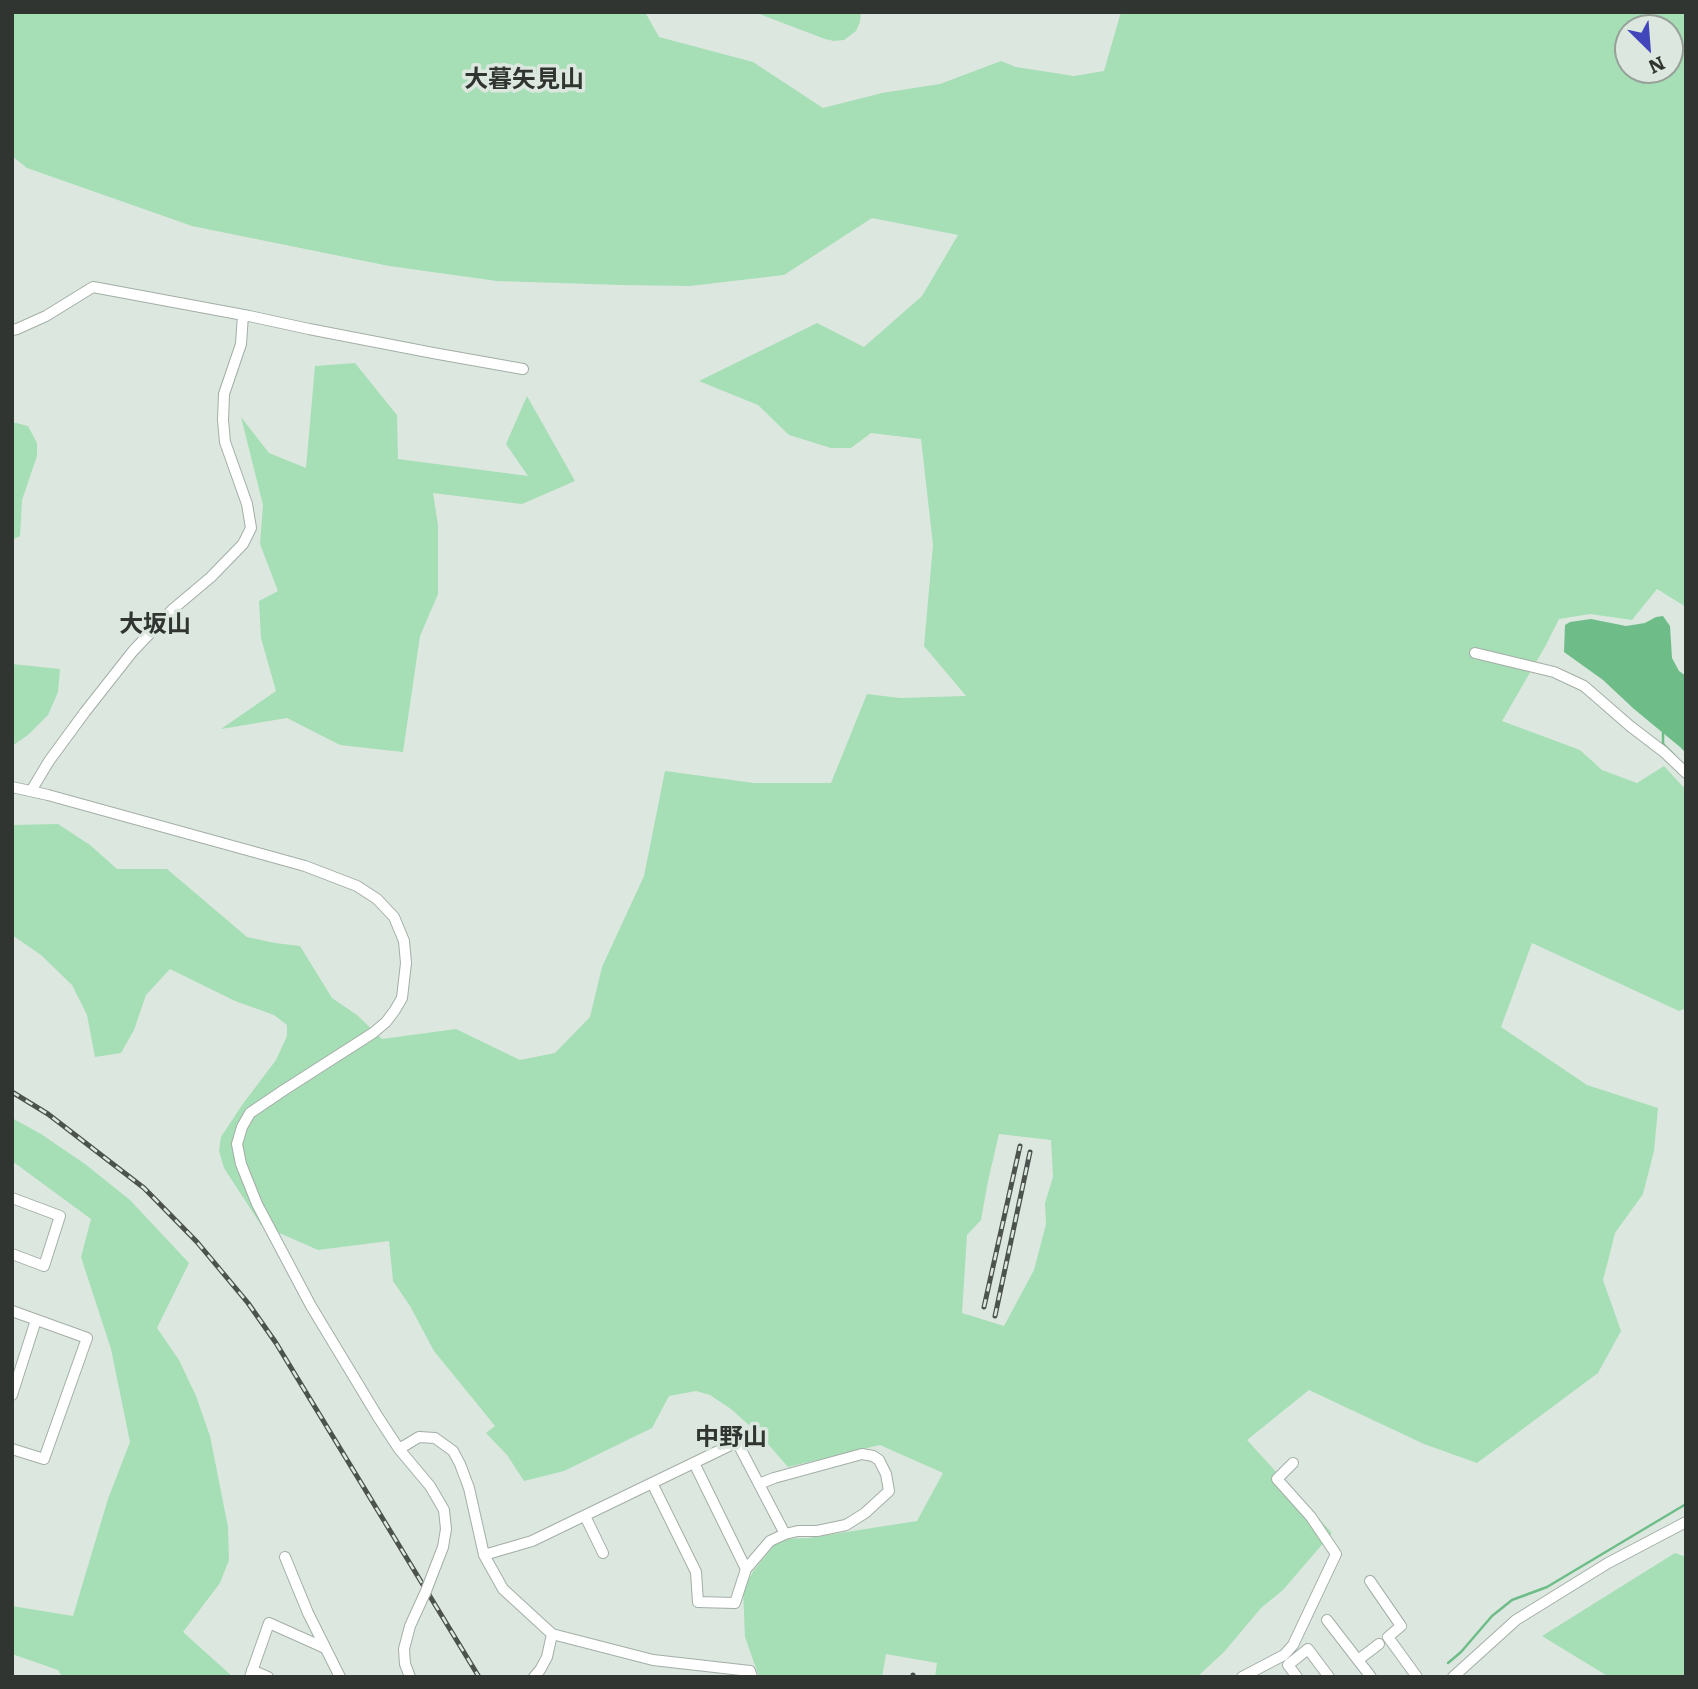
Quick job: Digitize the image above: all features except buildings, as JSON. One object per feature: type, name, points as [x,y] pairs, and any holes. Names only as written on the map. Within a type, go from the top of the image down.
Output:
[{"type":"street","points":[[12,330],[46,316],[93,287],[523,369]]},
{"type":"street","points":[[31,791],[49,761],[133,651],[173,609],[211,578],[243,544],[251,528],[247,504],[225,442],[223,420],[224,394],[241,345],[243,315]]},
{"type":"street","points":[[1475,653],[1554,673],[1584,686],[1686,773]]},
{"type":"street","points":[[12,787],[305,866],[358,887],[377,900],[394,917],[404,941],[406,963],[402,998],[395,1010],[373,1033],[250,1114],[242,1127],[237,1144],[241,1164],[257,1205],[280,1251],[328,1335],[399,1448],[430,1486],[444,1510],[446,1529],[443,1547],[410,1626],[404,1649],[405,1664],[410,1677]]},
{"type":"street","points":[[12,1198],[60,1216],[44,1266],[12,1254]]},
{"type":"street","points":[[12,1311],[87,1338],[44,1460],[12,1449]]},
{"type":"street","points":[[12,1395],[36,1320]]},
{"type":"street","points":[[399,1448],[419,1437],[435,1438],[453,1451],[469,1488],[484,1555],[503,1590],[552,1634],[653,1660],[750,1671],[752,1677]]},
{"type":"street","points":[[484,1555],[532,1541],[737,1442],[785,1534]]},
{"type":"street","points":[[652,1483],[696,1572],[698,1602],[734,1604],[747,1569],[770,1541],[797,1531],[817,1531],[846,1525],[865,1513],[889,1491],[886,1474],[879,1460],[862,1454],[774,1478],[760,1485]]},
{"type":"street","points":[[694,1463],[747,1569]]},
{"type":"street","points":[[1242,1677],[1284,1655],[1293,1645],[1336,1553],[1311,1517],[1277,1479],[1293,1463]]},
{"type":"street","points":[[585,1516],[603,1553]]},
{"type":"street","points":[[1456,1676],[1516,1619],[1608,1563],[1686,1521]]},
{"type":"street","points":[[285,1557],[308,1614],[340,1677]]},
{"type":"street","points":[[1370,1581],[1401,1626],[1388,1637],[1418,1677]]},
{"type":"street","points":[[1327,1620],[1371,1677]]},
{"type":"street","points":[[268,1677],[251,1674],[269,1623],[326,1649]]},
{"type":"street","points":[[534,1677],[547,1657],[552,1634]]},
{"type":"street","points":[[1358,1660],[1379,1644]]},
{"type":"street","points":[[1297,1677],[1288,1665],[1308,1650],[1329,1677]]},
{"type":"shaded area","points":[[12,12],[645,12],[659,37],[753,62],[823,108],[882,93],[940,84],[1001,61],[1016,67],[1074,76],[1104,71],[1121,12],[1686,12],[1686,607],[1657,589],[1632,620],[1590,614],[1559,619],[1502,721],[1580,750],[1602,770],[1637,783],[1664,766],[1686,790],[1686,1008],[1679,1011],[1532,943],[1501,1027],[1587,1085],[1658,1108],[1654,1151],[1643,1194],[1615,1233],[1603,1280],[1621,1331],[1598,1373],[1477,1463],[1424,1444],[1309,1390],[1247,1440],[1332,1533],[1283,1590],[1261,1608],[1224,1652],[1197,1677],[935,1677],[937,1663],[886,1654],[882,1677],[759,1677],[745,1637],[743,1589],[754,1570],[779,1539],[808,1538],[917,1521],[943,1473],[880,1445],[788,1467],[760,1435],[731,1409],[710,1395],[696,1391],[669,1396],[652,1428],[564,1471],[524,1481],[507,1455],[486,1433],[495,1426],[434,1351],[393,1281],[389,1241],[318,1250],[261,1225],[224,1168],[219,1151],[221,1137],[276,1060],[287,1036],[287,1025],[274,1015],[235,1001],[170,969],[146,995],[134,1030],[121,1053],[95,1057],[87,1015],[72,985],[41,955],[12,935],[12,825],[58,824],[90,845],[117,869],[167,869],[247,937],[300,946],[332,998],[357,1015],[382,1039],[456,1029],[520,1060],[555,1053],[590,1017],[602,967],[644,876],[665,771],[754,783],[831,783],[867,694],[900,698],[966,696],[924,646],[933,545],[921,439],[871,433],[851,448],[831,448],[789,435],[758,405],[699,381],[817,323],[864,347],[922,296],[958,235],[872,218],[784,275],[690,286],[497,281],[389,266],[192,226],[27,168],[12,156]],"holes":[[[999,1134],[1051,1140],[1053,1177],[1045,1203],[1046,1224],[1034,1270],[1004,1326],[962,1313],[967,1235],[981,1220]]]},
{"type":"shaded area","points":[[754,12],[861,12],[856,31],[844,40],[834,41]]},
{"type":"shaded area","points":[[355,363],[397,415],[398,459],[528,476],[506,444],[527,396],[575,481],[522,504],[433,493],[438,525],[438,594],[420,636],[403,752],[340,745],[287,718],[221,729],[276,691],[261,638],[259,601],[278,591],[260,544],[263,505],[241,417],[269,453],[306,468],[315,366]]},
{"type":"shaded area","points":[[12,422],[28,426],[37,443],[37,456],[22,500],[20,536],[12,540]]},
{"type":"shaded area","points":[[1663,616],[1670,626],[1672,658],[1679,671],[1686,676],[1686,753],[1603,680],[1564,652],[1565,625],[1570,622],[1591,619],[1626,626]]},
{"type":"shaded area","points":[[12,664],[60,669],[58,692],[48,715],[28,735],[12,746]]},
{"type":"shaded area","points":[[12,1118],[85,1164],[130,1200],[189,1263],[157,1328],[179,1360],[196,1396],[210,1436],[228,1527],[229,1560],[220,1583],[183,1632],[233,1677],[62,1677],[58,1670],[12,1654],[12,1606],[73,1616],[108,1499],[130,1442],[111,1349],[81,1257],[91,1219],[12,1161]]},
{"type":"shaded area","points":[[1675,1553],[1686,1557],[1686,1677],[1609,1677],[1542,1636]]},
{"type":"waterway","points":[[1663,731],[1663,744],[1674,755]]},
{"type":"waterway","points":[[1448,1663],[1492,1616],[1512,1600],[1547,1587],[1686,1504]]},
{"type":"railway","points":[[12,1092],[48,1114],[144,1188],[197,1242],[248,1303],[276,1343],[479,1677]]},
{"type":"railway","points":[[984,1307],[1020,1146]]},
{"type":"railway","points":[[995,1316],[1030,1152]]},
{"type":"district","name":"大暮矢見山","points":[[524,80]]},
{"type":"district","name":"大坂山","points":[[155,625]]},
{"type":"district","name":"中野山","points":[[731,1438]]}]
